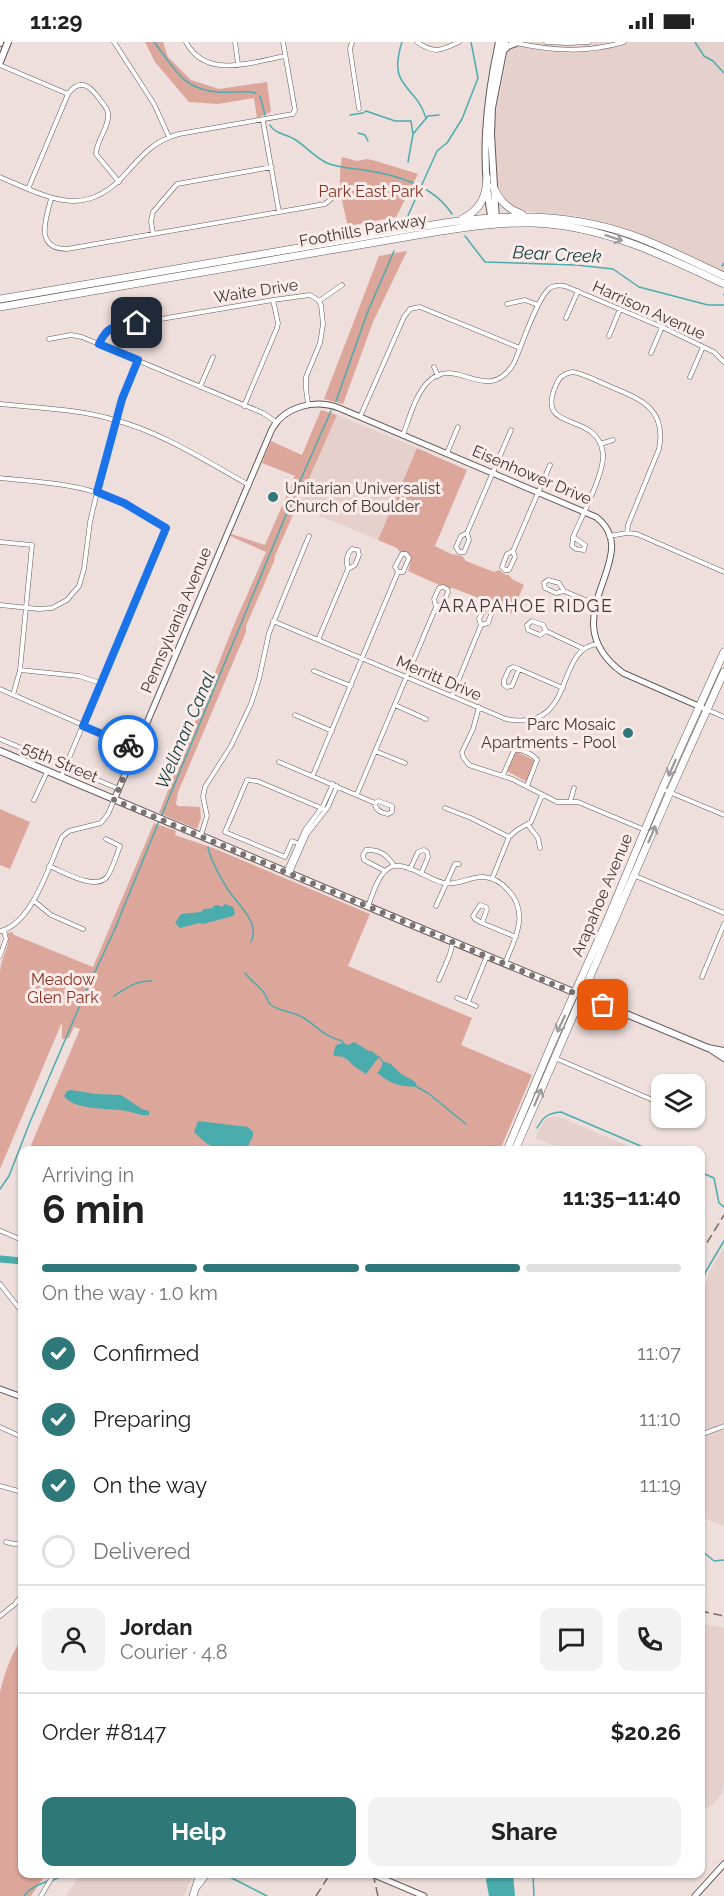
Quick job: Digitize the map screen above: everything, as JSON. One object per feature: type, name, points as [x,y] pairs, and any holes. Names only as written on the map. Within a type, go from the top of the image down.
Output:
[{"type":"main road","points":[[0,63],[8,42]]},
{"type":"main road","points":[[494,219],[487,178],[485,134],[487,105],[499,42]]},
{"type":"main road","points":[[494,219],[492,108],[505,42]]},
{"type":"main road","points":[[503,51],[514,42]]},
{"type":"main road","points":[[444,223],[461,219],[477,209],[485,195],[487,178]]},
{"type":"main road","points":[[493,186],[500,200],[509,208],[534,216]]},
{"type":"main road","name":"Foothills Parkway","points":[[0,299],[444,223],[534,216],[605,226],[639,237],[724,276]]},
{"type":"main road","name":"Foothills Parkway","points":[[0,307],[417,235],[494,219],[601,233],[655,252],[724,284]]},
{"type":"main road","name":"Arapahoe Avenue","points":[[509,1146],[543,1063],[670,792],[724,652]]},
{"type":"main road","name":"Arapahoe Avenue","points":[[517,1146],[583,996],[662,789],[724,672]]},
{"type":"main road","name":"55th Street","points":[[0,751],[504,964],[708,1048],[724,1051]]},
{"type":"main road","name":"55th Street","points":[[708,1048],[724,1058]]},
{"type":"main road","points":[[193,1896],[199,1878]]},
{"type":"main road","points":[[196,1887],[203,1878]]},
{"type":"street","points":[[114,42],[154,104],[169,137]]},
{"type":"street","points":[[186,42],[198,57],[218,66],[285,56]]},
{"type":"street","points":[[235,42],[238,64]]},
{"type":"street","points":[[0,177],[51,199],[69,202],[88,199],[107,191],[119,182],[145,152],[169,137],[290,116],[295,110],[283,42]]},
{"type":"street","points":[[352,42],[350,49],[359,109]]},
{"type":"street","points":[[417,42],[429,50],[438,51],[459,42]]},
{"type":"street","points":[[514,42],[549,50],[570,51],[604,48],[624,42]]},
{"type":"street","points":[[546,42],[568,44],[589,42]]},
{"type":"street","points":[[0,63],[68,94]]},
{"type":"street","points":[[28,189],[68,94],[75,87],[89,86],[107,109],[108,117],[94,155],[119,182]]},
{"type":"street","points":[[263,121],[279,212]]},
{"type":"street","points":[[153,234],[151,221],[153,212],[177,184],[272,167]]},
{"type":"street","points":[[51,199],[44,231],[49,242],[57,248],[67,249],[325,204],[330,199]]},
{"type":"street","points":[[319,301],[342,285]]},
{"type":"street","name":"Harrison Avenue","points":[[438,376],[454,373],[478,381],[492,381],[509,371],[538,305],[547,290],[554,286],[565,286],[662,327],[714,352],[724,362]]},
{"type":"street","points":[[566,318],[578,291]]},
{"type":"street","name":"Waite Drive","points":[[99,344],[106,331],[114,327],[306,295],[314,297],[319,301],[322,309],[323,332],[306,377],[308,405]]},
{"type":"street","points":[[244,406],[277,328],[273,300]]},
{"type":"street","points":[[507,304],[525,300],[538,305]]},
{"type":"street","points":[[360,417],[404,317],[410,309],[420,307],[520,348]]},
{"type":"street","points":[[609,336],[620,309]]},
{"type":"street","points":[[651,353],[662,327]]},
{"type":"street","points":[[49,339],[76,335],[263,413],[276,422],[290,411],[308,405]]},
{"type":"street","points":[[690,378],[703,347]]},
{"type":"street","points":[[200,387],[213,357]]},
{"type":"street","points":[[0,605],[43,609],[60,604],[74,594],[79,586],[86,562],[90,522],[97,492],[116,420],[138,360]]},
{"type":"street","points":[[403,435],[420,392],[430,380],[438,376],[434,367]]},
{"type":"street","points":[[573,537],[602,467],[603,454],[600,444],[588,429],[558,416],[550,404],[558,380],[564,374],[577,373],[640,399],[651,408],[659,420],[661,431],[659,449],[628,525],[627,533]]},
{"type":"street","points":[[0,404],[84,413],[116,420],[159,436],[249,485]]},
{"type":"street","name":"Eisenhower Drive","points":[[308,405],[330,405],[583,511],[601,521],[609,536]]},
{"type":"street","name":"Pennsylvania Avenue","points":[[2,930],[9,928],[24,916],[34,901],[62,837],[66,833],[101,823],[108,814],[276,422]]},
{"type":"street","points":[[447,453],[458,427]]},
{"type":"street","points":[[467,533],[461,536],[456,547],[459,552],[464,552],[469,540],[467,533],[511,430]]},
{"type":"street","points":[[600,444],[613,440]]},
{"type":"street","points":[[513,551],[515,557],[511,568],[505,570],[502,564],[507,554],[513,551],[550,465]]},
{"type":"street","points":[[0,478],[69,486],[97,492],[124,503],[166,528],[61,777]]},
{"type":"street","points":[[724,572],[644,537],[627,533],[609,536],[612,549],[610,564],[595,604],[593,624],[597,644],[606,659],[623,674],[724,717]]},
{"type":"street","points":[[200,836],[207,816],[203,797],[205,787],[231,746],[251,704],[258,684],[267,638],[309,536]]},
{"type":"street","points":[[0,542],[32,545],[20,670],[13,695]]},
{"type":"street","points":[[318,640],[348,569],[346,561],[352,549],[356,549],[359,555],[355,565],[348,569]]},
{"type":"street","points":[[406,554],[409,558],[405,570],[398,572],[395,567],[399,557],[406,554]]},
{"type":"street","points":[[313,776],[398,572]]},
{"type":"street","points":[[564,591],[562,586],[550,580],[544,583],[545,588],[556,593],[564,591],[595,604]]},
{"type":"street","points":[[357,795],[436,607],[434,599],[439,588],[443,587],[448,592],[443,603],[436,607]]},
{"type":"street","points":[[452,696],[481,626],[488,623],[492,612],[489,607],[485,607],[478,621],[481,626]]},
{"type":"street","name":"Merritt Drive","points":[[273,621],[506,719],[524,721],[548,711],[554,704],[582,648]]},
{"type":"street","points":[[546,631],[540,634],[528,630],[527,624],[532,621],[543,625],[546,631],[582,648],[597,644]]},
{"type":"street","points":[[519,669],[512,686],[504,685],[509,669],[513,668],[519,669],[563,688]]},
{"type":"street","points":[[20,670],[79,676],[100,683]]},
{"type":"street","points":[[314,671],[351,686]]},
{"type":"street","points":[[0,689],[136,748]]},
{"type":"street","points":[[395,705],[426,719]]},
{"type":"street","points":[[478,707],[473,729],[464,747],[463,757],[469,765],[502,775],[557,802],[579,802],[645,830]]},
{"type":"street","points":[[295,715],[332,731]]},
{"type":"street","points":[[0,739],[119,789]]},
{"type":"street","points":[[502,775],[514,750],[518,749],[535,756],[536,765],[526,786]]},
{"type":"street","points":[[375,751],[405,764]]},
{"type":"street","points":[[279,762],[375,803],[380,811],[392,812],[393,808],[389,804],[382,801],[375,803]]},
{"type":"street","points":[[34,800],[47,771]]},
{"type":"street","points":[[300,844],[292,841],[285,857],[225,832],[247,780],[257,781],[324,809]]},
{"type":"street","points":[[288,873],[300,844],[324,809],[335,785]]},
{"type":"street","points":[[570,802],[574,788]]},
{"type":"street","points":[[662,789],[724,815]]},
{"type":"street","points":[[492,879],[509,837],[528,825],[542,795]]},
{"type":"street","points":[[446,808],[509,837]]},
{"type":"street","points":[[528,825],[538,838],[540,848]]},
{"type":"street","points":[[50,866],[90,883],[102,881],[109,874],[120,846],[106,839]]},
{"type":"street","points":[[385,872],[364,860],[363,855],[366,850],[372,849],[388,856],[394,866]]},
{"type":"street","points":[[410,869],[418,852],[424,850],[428,857],[421,874]]},
{"type":"street","points":[[436,906],[454,864],[459,864]]},
{"type":"street","points":[[368,907],[385,872],[394,866],[410,869],[446,883],[457,883],[476,878],[492,879],[508,889],[516,902],[520,918],[516,937],[504,964]]},
{"type":"street","points":[[630,874],[724,913]]},
{"type":"street","points":[[34,901],[51,915],[83,928]]},
{"type":"street","points":[[482,923],[487,909],[483,905],[477,907],[473,916],[475,919],[482,923],[516,937]]},
{"type":"street","points":[[702,978],[724,924]]},
{"type":"street","points":[[0,956],[6,939],[2,930]]},
{"type":"street","points":[[439,980],[455,942]]},
{"type":"street","points":[[468,1002],[487,956]]},
{"type":"street","points":[[457,998],[476,1006]]},
{"type":"street","points":[[554,1058],[651,1099]]},
{"type":"street","points":[[1,1231],[18,1238]]},
{"type":"street","points":[[0,1284],[18,1307]]},
{"type":"street","points":[[0,1389],[18,1394]]},
{"type":"street","points":[[705,1433],[724,1426]]},
{"type":"street","points":[[0,1427],[18,1435]]},
{"type":"street","points":[[0,1486],[18,1491]]},
{"type":"street","points":[[6,1542],[18,1544]]},
{"type":"street","points":[[0,1616],[18,1600]]},
{"type":"street","points":[[695,1896],[724,1864]]},
{"type":"street","points":[[41,1896],[51,1878]]},
{"type":"street","points":[[381,1878],[424,1896]]},
{"type":"shaded area","points":[[510,42],[724,42],[724,272],[623,228],[577,216],[522,211],[508,205],[496,187],[494,124]]},
{"type":"shaded area","points":[[337,415],[417,448],[378,540],[296,506]]},
{"type":"shaded area","points":[[559,1117],[628,1146],[554,1146],[535,1138],[542,1123],[548,1118]]},
{"type":"shaded area","points":[[724,1248],[724,1526],[705,1519],[705,1286],[709,1272]]},
{"type":"shaded area","points":[[705,1624],[724,1628],[724,1783],[722,1794],[705,1809]]},
{"type":"shaded area","points":[[78,1878],[191,1878],[184,1896],[66,1896]]},
{"type":"green space","points":[[145,42],[163,42],[168,57],[191,80],[219,89],[267,82],[271,112],[257,118],[254,98],[218,104],[189,102],[155,62]]},
{"type":"green space","name":"Park East Park","points":[[342,157],[357,161],[367,159],[376,161],[418,174],[396,217],[348,226],[340,183]]},
{"type":"green space","points":[[407,251],[373,322],[343,404],[324,399],[379,256]]},
{"type":"green space","points":[[321,410],[337,415],[274,558],[246,626],[246,632],[178,792],[176,804],[178,806],[200,807],[201,818],[197,829],[159,813],[235,622],[266,552],[230,536],[231,534],[265,545],[295,476],[262,463],[271,441],[302,455]]},
{"type":"green space","points":[[417,448],[467,470],[435,546],[494,572],[499,570],[524,585],[511,614],[499,609],[495,610],[481,599],[453,588],[448,589],[408,571],[409,555],[378,540]]},
{"type":"green space","points":[[517,752],[534,760],[527,782],[507,771],[514,753]]},
{"type":"green space","points":[[0,809],[30,822],[10,869],[0,865]]},
{"type":"green space","name":"Meadow Glen Park","points":[[154,823],[176,831],[175,835],[213,848],[370,914],[348,966],[472,1018],[461,1045],[532,1075],[502,1146],[31,1146],[80,1029],[74,1027],[69,1038],[62,1039],[62,1022],[0,1169],[0,972],[8,944],[8,933],[12,932],[14,935],[93,967]]},
{"type":"green space","points":[[18,1645],[18,1878],[43,1878],[31,1896],[0,1896],[0,1692]]},
{"type":"water","points":[[225,904],[233,907],[235,913],[233,916],[180,928],[175,923],[181,914],[201,912],[213,906],[222,907]]},
{"type":"water","points":[[354,1042],[379,1057],[366,1074],[346,1058],[333,1054],[336,1045],[343,1043],[348,1045]]},
{"type":"water","points":[[383,1062],[392,1065],[400,1073],[413,1080],[417,1087],[396,1084],[377,1073]]},
{"type":"water","points":[[67,1091],[121,1095],[149,1111],[149,1115],[77,1105],[64,1096]]},
{"type":"water","points":[[198,1121],[248,1127],[253,1132],[253,1136],[248,1146],[212,1146],[194,1132]]},
{"type":"water","points":[[487,1878],[513,1878],[515,1896],[489,1896]]},
{"type":"waterway","name":"Bear Creek","points":[[154,42],[180,76],[196,87],[218,92],[256,93]]},
{"type":"waterway","points":[[402,42],[398,57],[400,77],[416,98],[426,118]]},
{"type":"waterway","name":"Wellman Canal","points":[[406,220],[437,151],[447,143],[462,119],[478,78],[471,42]]},
{"type":"waterway","points":[[695,42],[704,56],[713,61],[724,73]]},
{"type":"waterway","name":"Bear Creek","points":[[260,96],[265,115]]},
{"type":"waterway","points":[[350,115],[366,111],[395,121],[411,121],[413,134],[408,162]]},
{"type":"waterway","points":[[413,134],[428,116],[439,115]]},
{"type":"waterway","name":"Bear Creek","points":[[270,125],[327,163],[389,175],[413,183],[435,196],[452,214]]},
{"type":"waterway","points":[[358,133],[365,135],[368,141]]},
{"type":"waterway","name":"Bear Creek","points":[[465,236],[485,262],[576,265],[613,269],[639,287],[708,305],[724,305]]},
{"type":"waterway","name":"Wellman Canal","points":[[336,401],[368,311],[394,251]]},
{"type":"waterway","name":"Wellman Canal","points":[[161,817],[331,411]]},
{"type":"waterway","name":"Wellman Canal","points":[[21,1146],[159,821]]},
{"type":"waterway","points":[[208,847],[223,881],[250,920],[253,928],[251,942]]},
{"type":"waterway","points":[[245,973],[262,990],[271,1005],[304,1018],[324,1033],[343,1043]]},
{"type":"waterway","points":[[114,996],[136,983],[152,981]]},
{"type":"waterway","points":[[379,1057],[383,1062]]},
{"type":"waterway","points":[[417,1087],[428,1093],[466,1124]]},
{"type":"waterway","points":[[537,1128],[546,1116],[561,1112],[641,1146]]},
{"type":"waterway","name":"Wellman Canal","points":[[0,1189],[9,1176],[18,1153]]},
{"type":"waterway","points":[[705,1174],[714,1178],[719,1203],[724,1207]]},
{"type":"waterway","points":[[705,1274],[724,1241]]},
{"type":"waterway","points":[[0,1259],[18,1261]]},
{"type":"waterway","points":[[705,1553],[714,1561],[724,1560]]},
{"type":"waterway","points":[[53,1880],[58,1878]]},
{"type":"waterway","points":[[232,1878],[267,1896]]},
{"type":"waterway","points":[[533,1878],[534,1896]]},
{"type":"waterway","points":[[24,1896],[32,1888],[48,1881]]},
{"type":"railway","points":[[705,1246],[724,1215]]},
{"type":"railway","points":[[705,1612],[724,1616]]},
{"type":"railway","points":[[316,1896],[327,1878]]},
{"type":"railway","points":[[374,1878],[378,1896]]},
{"type":"way so far","points":[[128,745],[136,748],[114,800],[603,1005]]},
{"type":"place","name":"Unitarian Universalist Church of Boulder","points":[[273,497]]},
{"type":"place","name":"Parc Mosaic Apartments - Pool","points":[[628,733]]},
{"type":"district","name":"ARAPAHOE RIDGE","points":[[526,605]]},
{"type":"route","points":[[128,745],[83,726],[166,528],[124,503],[97,492],[122,399],[138,360],[99,344],[103,334],[110,328],[137,323]]}]
